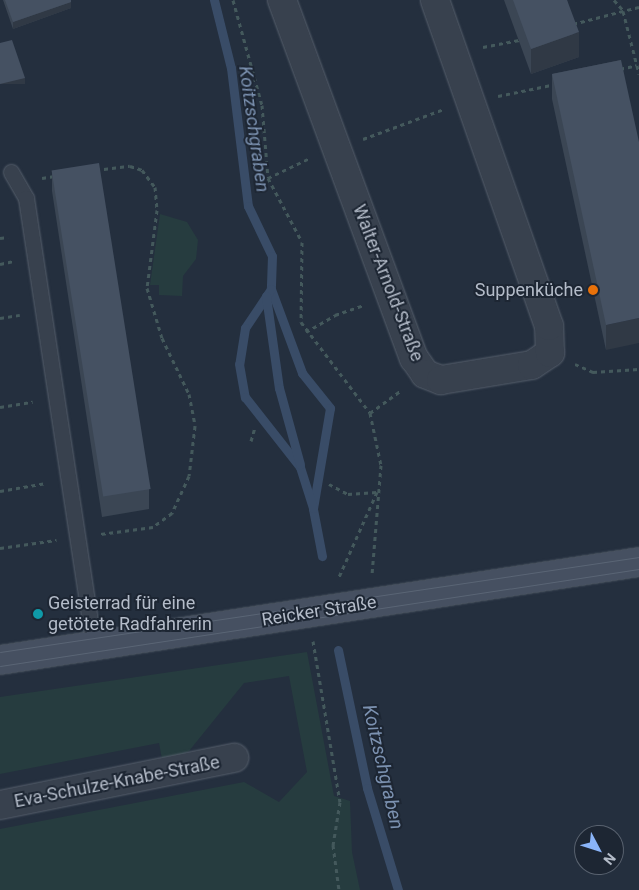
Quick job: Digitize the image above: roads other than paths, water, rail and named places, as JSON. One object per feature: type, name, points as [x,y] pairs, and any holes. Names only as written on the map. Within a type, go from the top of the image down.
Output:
[{"type":"street","name":"Walter-Arnold-Straße","points":[[282,0],[391,296],[425,374],[441,380],[532,365],[550,354],[549,326],[435,0]]},
{"type":"street","name":"Reicker Straße","points":[[0,660],[639,562]]},
{"type":"street","name":"Eva-Schulze-Knabe-Straße","points":[[0,805],[234,758]]},
{"type":"lane","points":[[15,178],[26,198],[94,646]]},
{"type":"waterway","name":"Koitzschgraben","points":[[214,0],[231,68],[248,206],[272,256],[271,289],[302,373],[330,408],[313,509],[322,556]]},
{"type":"waterway","name":"Koitzschgraben","points":[[271,289],[245,328],[239,364],[245,397],[300,467],[313,508]]},
{"type":"waterway","name":"Koitzschgraben","points":[[266,296],[279,388],[300,464]]},
{"type":"waterway","name":"Koitzschgraben","points":[[338,650],[367,788],[398,890]]},
{"type":"tram line","points":[[0,652],[639,557]]},
{"type":"tram line","points":[[0,666],[639,569]]},
{"type":"place","name":"Suppenküche","points":[[593,290]]},
{"type":"place","name":"Geisterrad für eine getötete Radfahrerin","points":[[38,614]]}]
